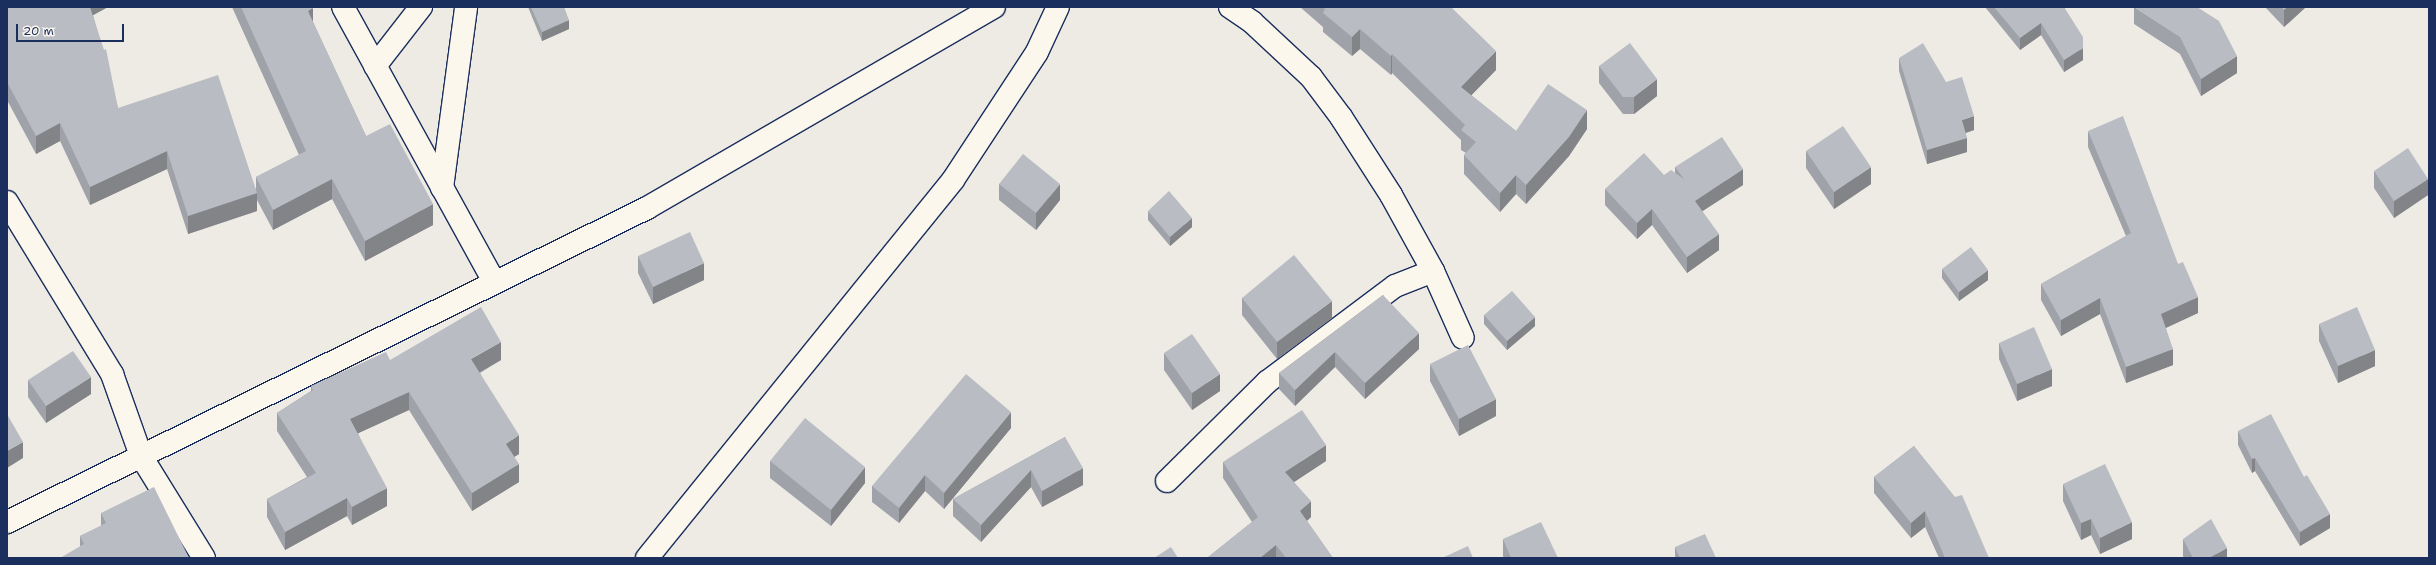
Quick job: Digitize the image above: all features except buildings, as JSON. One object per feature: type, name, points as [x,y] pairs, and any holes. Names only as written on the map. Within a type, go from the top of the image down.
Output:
[{"type":"street","points":[[343,7],[494,282]]},
{"type":"street","points":[[375,66],[421,7]]},
{"type":"street","points":[[442,188],[466,7]]},
{"type":"street","points":[[7,522],[646,208],[994,7]]},
{"type":"street","points":[[648,558],[953,180],[1037,52],[1058,7]]},
{"type":"street","points":[[1230,7],[1252,22],[1311,77],[1341,117],[1391,195],[1434,271],[1463,338]]},
{"type":"street","points":[[7,202],[112,374],[141,456],[204,558]]},
{"type":"street","points":[[1167,481],[1267,382],[1291,363],[1395,286],[1434,271]]}]
